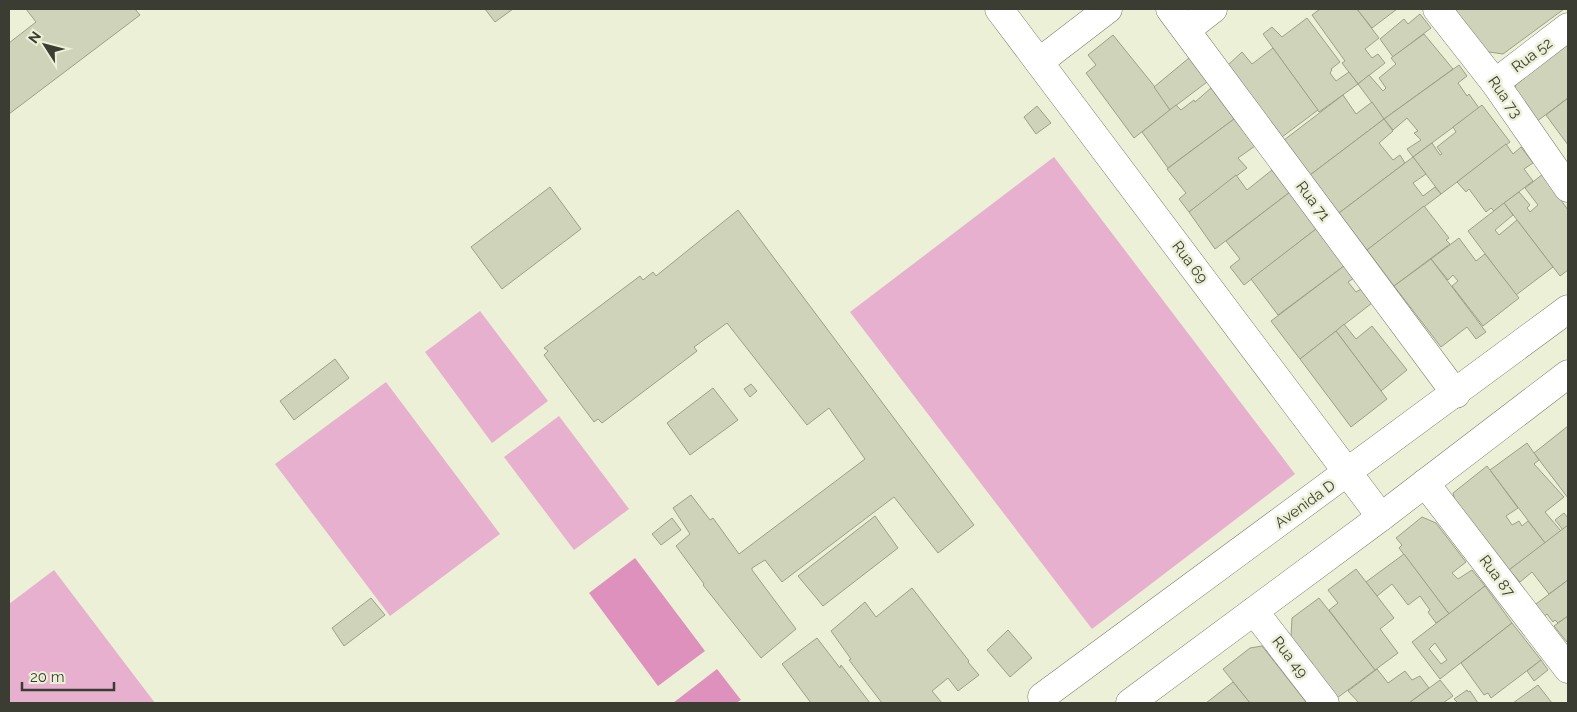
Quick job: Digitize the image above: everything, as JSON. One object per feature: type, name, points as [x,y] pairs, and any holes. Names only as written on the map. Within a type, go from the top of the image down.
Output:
[{"type":"street","name":"Rua 69","points":[[999,9],[1381,517]]},
{"type":"street","points":[[1039,62],[1108,9]]},
{"type":"street","points":[[1178,19],[1213,9]]},
{"type":"street","name":"Rua 73","points":[[1437,9],[1495,83],[1568,188]]},
{"type":"street","name":"Rua 71","points":[[1178,19],[1456,394]]},
{"type":"street","name":"Rua 52","points":[[1495,83],[1568,27]]},
{"type":"street","name":"Avenida D","points":[[1036,700],[1456,394],[1568,309]]},
{"type":"street","points":[[1130,703],[1381,517],[1568,374]]},
{"type":"street","name":"Rua 87","points":[[1426,483],[1568,670]]},
{"type":"street","name":"Rua 49","points":[[1254,611],[1326,703]]},
{"type":"street","points":[[1036,700],[1061,698],[1071,703]]},
{"type":"shaded area","points":[[1054,157],[1295,474],[1092,629],[850,312]]},
{"type":"shaded area","points":[[480,311],[548,401],[492,443],[425,352]]},
{"type":"shaded area","points":[[386,382],[500,534],[390,616],[275,464]]},
{"type":"shaded area","points":[[559,416],[629,509],[574,550],[504,457]]},
{"type":"shaded area","points":[[635,558],[705,651],[658,686],[589,593]]},
{"type":"shaded area","points":[[54,570],[155,703],[9,703],[9,604]]},
{"type":"shaded area","points":[[717,669],[741,700],[736,703],[673,703]]},
{"type":"building","points":[[26,9],[135,9],[140,15],[9,114],[9,43],[36,22]]},
{"type":"building","points":[[485,9],[513,9],[495,22]]},
{"type":"building","points":[[1320,9],[1357,9],[1379,38],[1365,49],[1372,58],[1378,54],[1385,63],[1358,84],[1342,63],[1345,61],[1312,15]]},
{"type":"building","points":[[1357,9],[1397,9],[1372,28]]},
{"type":"building","points":[[1450,9],[1564,9],[1503,54],[1482,51]]},
{"type":"building","points":[[1420,14],[1431,28],[1393,57],[1380,39],[1404,19],[1408,24]]},
{"type":"building","points":[[1307,18],[1340,62],[1331,69],[1330,73],[1336,81],[1349,72],[1358,84],[1319,112],[1263,34],[1272,27],[1282,37]]},
{"type":"building","points":[[1424,34],[1453,69],[1384,119],[1358,84],[1369,75],[1383,91],[1386,88],[1379,78],[1396,64],[1391,58]]},
{"type":"building","points":[[1113,35],[1155,87],[1170,110],[1134,138],[1086,73],[1096,65],[1088,55]]},
{"type":"building","points":[[1568,39],[1568,98],[1536,122],[1516,97],[1515,81]]},
{"type":"building","points":[[1273,48],[1318,110],[1282,137],[1228,65],[1242,52],[1252,64]]},
{"type":"building","points":[[1189,58],[1207,82],[1170,110],[1154,87]]},
{"type":"building","points":[[1459,65],[1467,76],[1458,83],[1479,108],[1413,157],[1407,149],[1421,140],[1414,133],[1418,131],[1407,118],[1393,130],[1384,119]]},
{"type":"building","points":[[1211,88],[1234,119],[1168,168],[1142,132],[1176,105],[1181,110],[1194,100],[1195,102]]},
{"type":"building","points":[[1343,95],[1356,114],[1372,102],[1384,119],[1310,175],[1284,140]]},
{"type":"building","points":[[1568,98],[1568,145],[1546,115]]},
{"type":"building","points":[[1482,105],[1510,142],[1441,194],[1413,157],[1432,143],[1440,155],[1442,154],[1437,147],[1456,132],[1453,127]]},
{"type":"building","points":[[1037,106],[1051,123],[1036,134],[1024,117]]},
{"type":"building","points":[[1234,119],[1255,146],[1238,158],[1247,168],[1189,212],[1179,199],[1186,193],[1167,169]]},
{"type":"building","points":[[1384,119],[1393,131],[1379,143],[1393,160],[1400,155],[1405,163],[1339,213],[1310,175]]},
{"type":"building","points":[[1506,144],[1513,154],[1521,147],[1533,163],[1524,169],[1533,181],[1494,211],[1491,208],[1486,212],[1469,189],[1466,192],[1457,182]]},
{"type":"building","points":[[1413,157],[1426,174],[1413,183],[1423,196],[1435,187],[1441,194],[1367,250],[1339,213]]},
{"type":"building","points":[[1272,170],[1290,192],[1215,249],[1189,212],[1236,175],[1247,190]]},
{"type":"building","points":[[1543,174],[1568,210],[1568,270],[1560,276],[1504,203],[1519,192],[1530,205],[1527,208],[1530,212],[1538,205],[1525,188]]},
{"type":"building","points":[[550,187],[581,229],[502,289],[471,247]]},
{"type":"building","points":[[1290,192],[1316,229],[1244,285],[1230,267],[1240,259],[1226,241]]},
{"type":"building","points":[[1504,203],[1513,215],[1495,230],[1499,235],[1517,220],[1553,267],[1516,295],[1468,231]]},
{"type":"building","points":[[1424,206],[1449,238],[1446,240],[1450,244],[1394,286],[1367,250]]},
{"type":"building","points":[[738,210],[974,525],[938,553],[894,497],[782,582],[765,560],[752,568],[796,629],[761,658],[703,585],[676,546],[690,534],[673,508],[691,495],[710,520],[713,518],[739,554],[865,459],[829,408],[807,425],[727,323],[694,347],[697,351],[602,423],[598,419],[594,422],[544,355],[548,351],[544,348],[640,276],[643,280],[653,272],[656,276]]},
{"type":"building","points":[[1316,229],[1344,266],[1278,315],[1251,279]]},
{"type":"building","points":[[1459,238],[1476,261],[1485,254],[1519,298],[1483,326],[1452,286],[1458,281],[1453,275],[1448,280],[1431,259]]},
{"type":"building","points":[[1431,259],[1486,332],[1476,339],[1467,327],[1441,347],[1394,286]]},
{"type":"building","points":[[1344,266],[1354,278],[1348,282],[1356,292],[1361,289],[1372,303],[1300,359],[1271,321]]},
{"type":"building","points":[[1344,324],[1356,339],[1372,326],[1407,370],[1381,391],[1336,331]]},
{"type":"building","points":[[1336,331],[1387,399],[1351,427],[1300,359]]},
{"type":"building","points":[[335,359],[349,378],[294,420],[280,401]]},
{"type":"building","points":[[751,384],[757,391],[750,397],[744,389]]},
{"type":"building","points":[[713,388],[738,420],[690,455],[667,423]]},
{"type":"building","points":[[1568,426],[1568,498],[1534,453]]},
{"type":"building","points":[[1527,443],[1539,460],[1534,464],[1564,497],[1545,512],[1561,531],[1545,543],[1490,470]]},
{"type":"building","points":[[1487,466],[1518,508],[1506,516],[1512,525],[1519,521],[1522,526],[1528,521],[1545,543],[1509,570],[1456,505],[1453,493]]},
{"type":"building","points":[[1564,513],[1568,518],[1568,525],[1563,530],[1555,520]]},
{"type":"building","points":[[875,516],[898,548],[823,606],[798,576]]},
{"type":"building","points":[[1422,517],[1436,523],[1466,562],[1452,573],[1458,579],[1472,570],[1485,586],[1449,614],[1399,548],[1402,545],[1396,538]]},
{"type":"building","points":[[672,518],[681,530],[661,545],[652,534]]},
{"type":"building","points":[[1568,525],[1568,580],[1549,594],[1532,572],[1520,582],[1509,570]]},
{"type":"building","points":[[1404,554],[1449,614],[1436,623],[1420,596],[1408,605],[1392,584],[1377,596],[1366,582]]},
{"type":"building","points":[[1356,569],[1394,618],[1380,629],[1398,653],[1375,670],[1329,610],[1338,603],[1328,590]]},
{"type":"building","points":[[1568,580],[1568,616],[1558,623],[1555,620],[1553,622],[1547,614],[1543,617],[1532,607]]},
{"type":"building","points":[[1485,586],[1512,623],[1440,679],[1412,642]],"holes":[[[1435,643],[1447,660],[1441,664],[1429,649]]]},
{"type":"building","points":[[912,588],[979,675],[958,691],[948,678],[932,691],[942,703],[882,703],[849,660],[851,659],[831,631],[865,602],[876,617]]},
{"type":"building","points":[[371,598],[385,615],[344,646],[332,628]]},
{"type":"building","points":[[1319,598],[1375,670],[1337,698],[1291,637],[1292,618]]},
{"type":"building","points":[[1568,616],[1568,641],[1567,642],[1554,626]]},
{"type":"building","points":[[1512,623],[1541,660],[1491,698],[1488,693],[1484,695],[1461,663]]},
{"type":"building","points":[[1008,630],[1032,658],[1010,677],[987,650]]},
{"type":"building","points":[[817,638],[840,668],[841,665],[870,703],[811,703],[782,664]]},
{"type":"building","points":[[1262,646],[1308,703],[1250,703],[1223,669],[1250,648]]},
{"type":"building","points":[[1541,660],[1548,670],[1534,681],[1527,671]]},
{"type":"building","points":[[1377,669],[1388,683],[1405,671],[1412,680],[1420,676],[1429,688],[1409,703],[1359,703],[1348,691]]},
{"type":"building","points":[[1440,680],[1453,696],[1443,703],[1409,703]]},
{"type":"building","points":[[1233,682],[1250,703],[1206,703]]},
{"type":"building","points":[[1538,685],[1552,703],[1513,703]]},
{"type":"building","points":[[1467,690],[1468,692],[1470,691],[1478,703],[1458,703],[1454,699]]}]
